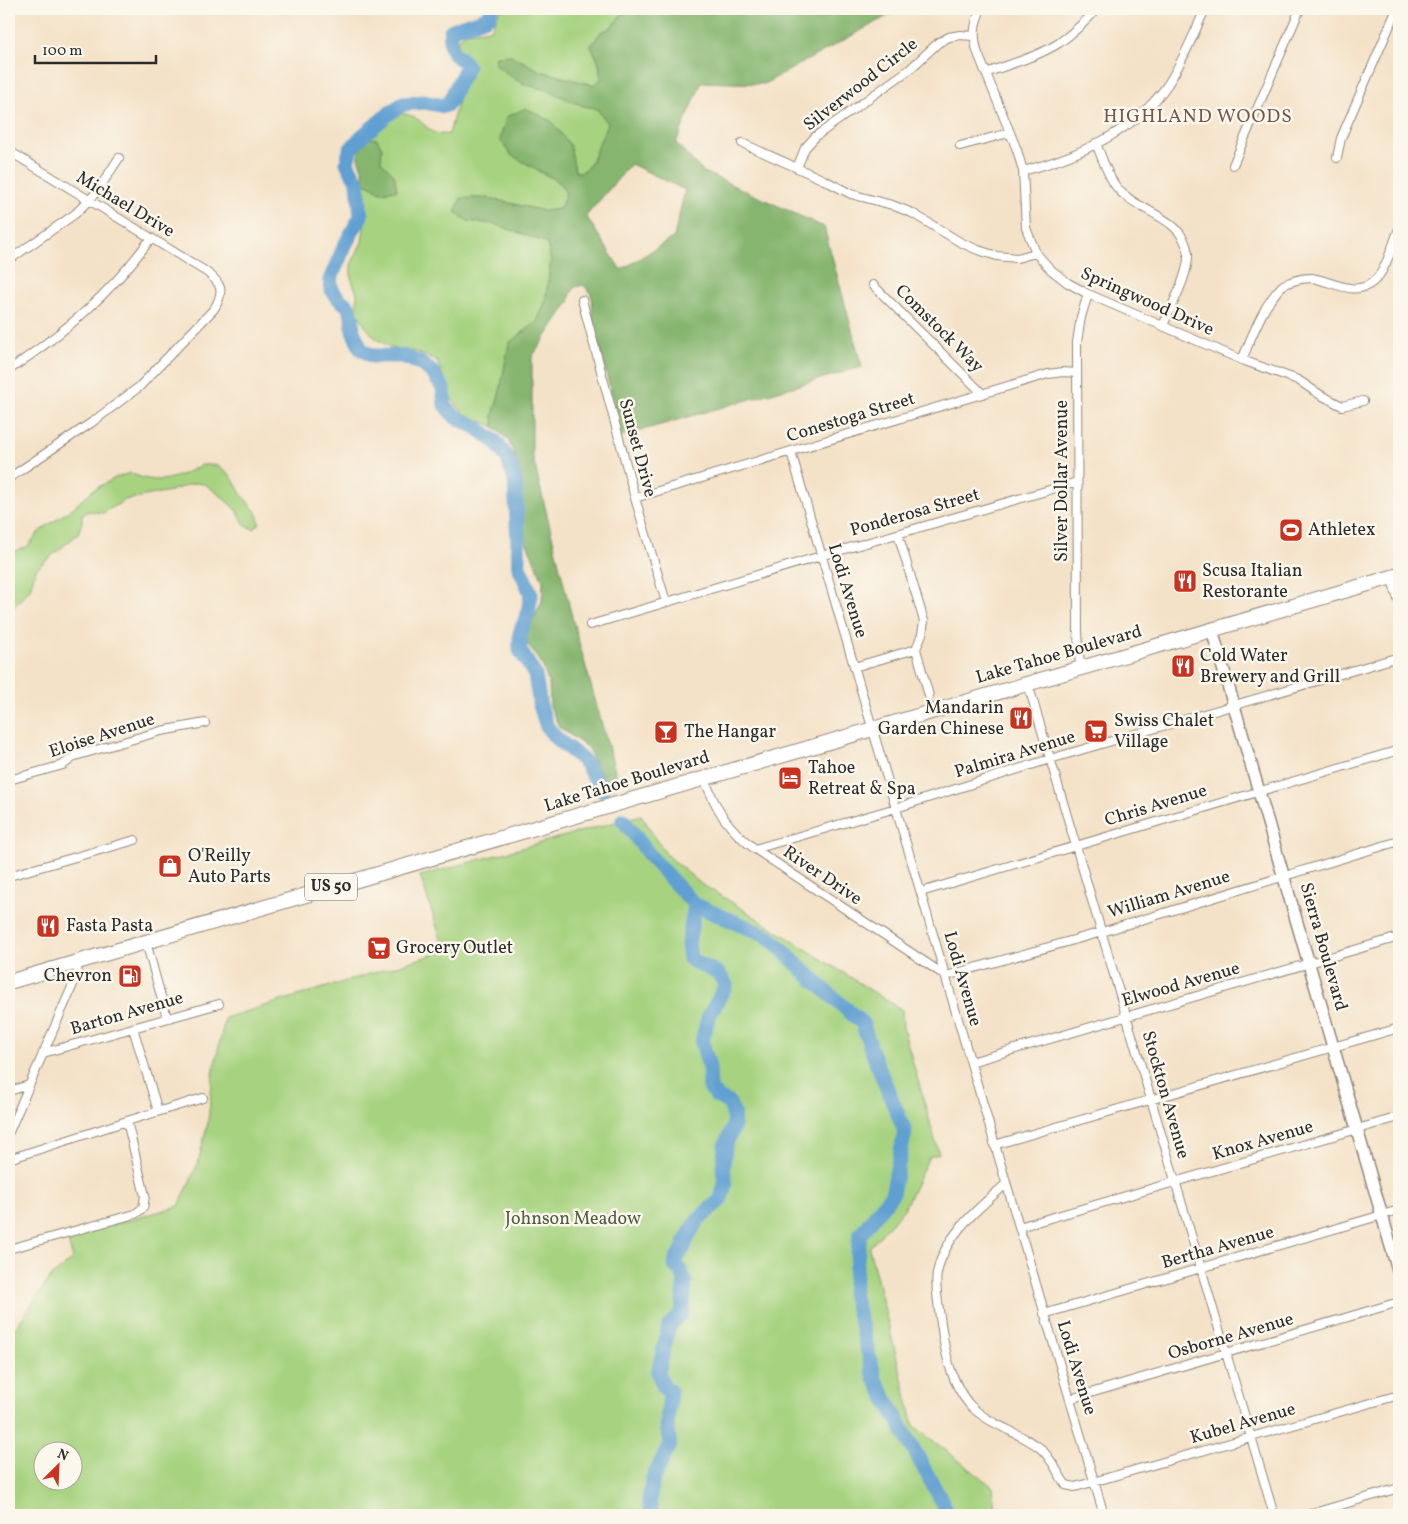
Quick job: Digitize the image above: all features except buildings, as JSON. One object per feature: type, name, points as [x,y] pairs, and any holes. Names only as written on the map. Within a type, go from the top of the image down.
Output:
[{"type":"highway","name":"Lake Tahoe Boulevard","points":[[9,982],[1395,576]]},
{"type":"street","points":[[973,36],[976,19],[981,9]]},
{"type":"street","points":[[986,73],[1035,55],[1059,43],[1098,9]]},
{"type":"street","points":[[1023,171],[1051,163],[1096,143],[1122,129],[1144,111],[1167,85],[1185,54],[1205,9]]},
{"type":"street","points":[[1233,165],[1300,9]]},
{"type":"street","points":[[1337,158],[1341,138],[1397,9]]},
{"type":"street","name":"Silverwood Circle","points":[[797,168],[805,148],[816,136],[910,69],[938,43],[948,37],[960,35],[973,36]]},
{"type":"street","name":"Springwood Drive","points":[[973,36],[1017,150],[1023,171],[1026,228],[1036,253],[1050,270],[1088,294],[1242,360],[1298,380],[1342,406],[1363,401]]},
{"type":"street","points":[[960,146],[1009,133]]},
{"type":"street","points":[[742,143],[851,194],[892,205],[912,214],[960,242],[978,250],[997,256],[1017,258],[1036,253]]},
{"type":"street","points":[[1096,143],[1106,168],[1117,187],[1133,201],[1168,221],[1181,234],[1188,253],[1185,274],[1163,326]]},
{"type":"street","name":"Michael Drive","points":[[9,151],[205,271],[217,281],[221,289],[214,309],[139,387],[91,423],[9,478]]},
{"type":"street","points":[[9,260],[63,223],[89,201],[119,158]]},
{"type":"street","points":[[1242,360],[1272,298],[1284,284],[1311,278],[1347,289],[1360,288],[1374,282],[1381,272],[1399,229]]},
{"type":"street","points":[[9,370],[56,338],[84,314],[124,274],[151,238]]},
{"type":"street","name":"Comstock Way","points":[[873,285],[983,394]]},
{"type":"street","name":"Silver Dollar Avenue","points":[[1080,669],[1077,342],[1081,317],[1088,294]]},
{"type":"street","name":"Sunset Drive","points":[[582,300],[635,498],[666,602]]},
{"type":"street","name":"Conestoga Street","points":[[635,498],[1048,374],[1062,372],[1077,374]]},
{"type":"street","name":"Lodi Avenue","points":[[791,452],[1104,1515]]},
{"type":"street","name":"Ponderosa Street","points":[[590,625],[1077,482]]},
{"type":"street","points":[[898,534],[924,621],[922,634],[916,649],[930,696]]},
{"type":"street","points":[[1395,576],[1399,602]]},
{"type":"street","name":"Sierra Boulevard","points":[[1212,630],[1399,1274]]},
{"type":"street","points":[[854,667],[916,649]]},
{"type":"street","name":"Palmira Avenue","points":[[754,849],[896,808],[1050,759],[1399,657]]},
{"type":"street","name":"Stockton Avenue","points":[[1028,684],[1274,1515]]},
{"type":"street","name":"Eloise Avenue","points":[[9,780],[63,765],[76,756],[161,731],[205,723]]},
{"type":"street","name":"Chris Avenue","points":[[921,892],[1399,750]]},
{"type":"street","name":"River Drive","points":[[704,778],[714,803],[725,821],[738,836],[754,849],[946,976]]},
{"type":"street","points":[[9,876],[136,840]]},
{"type":"street","name":"William Avenue","points":[[946,976],[1102,932],[1399,841]]},
{"type":"street","name":"Elwood Avenue","points":[[971,1062],[1399,937]]},
{"type":"street","points":[[146,942],[167,1018]]},
{"type":"street","points":[[9,1132],[78,974],[76,963]]},
{"type":"street","name":"Barton Avenue","points":[[43,1053],[219,1004]]},
{"type":"street","points":[[133,1028],[158,1111]]},
{"type":"street","points":[[994,1145],[1399,1028]]},
{"type":"street","points":[[9,1091],[29,1085]]},
{"type":"street","points":[[9,1159],[203,1098]]},
{"type":"street","name":"Knox Avenue","points":[[1019,1227],[1399,1117]]},
{"type":"street","points":[[9,1249],[135,1214],[143,1208],[145,1196],[127,1121]]},
{"type":"street","name":"Kubel Avenue","points":[[1006,1184],[970,1217],[954,1236],[942,1256],[936,1274],[939,1315],[947,1358],[955,1383],[969,1404],[989,1420],[1038,1447],[1049,1457],[1066,1485],[1076,1487],[1399,1395]]},
{"type":"street","name":"Bertha Avenue","points":[[1044,1314],[1399,1210]]},
{"type":"street","name":"Osborne Avenue","points":[[1070,1400],[1399,1302]]},
{"type":"street","points":[[1307,1515],[1399,1488]]},
{"type":"green space","points":[[500,9],[627,9],[609,29],[601,32],[591,46],[599,63],[601,80],[593,85],[540,71],[511,55],[521,83],[549,91],[583,106],[596,108],[608,123],[590,165],[581,173],[575,171],[570,145],[538,171],[558,181],[566,193],[560,209],[544,211],[488,198],[455,211],[468,221],[495,224],[547,243],[551,261],[545,303],[537,322],[520,334],[493,416],[494,427],[463,413],[451,398],[437,361],[416,352],[392,348],[376,339],[365,326],[357,312],[357,293],[351,278],[351,265],[362,242],[366,215],[364,182],[381,192],[397,190],[394,174],[380,161],[382,148],[377,139],[370,138],[398,113],[412,116],[433,132],[449,134],[460,93],[470,77],[472,65],[466,54],[458,50],[458,39],[467,32],[491,29]]},
{"type":"green space","points":[[627,9],[900,9],[764,84],[702,82],[676,143],[702,171],[824,227],[862,367],[622,436],[593,321],[592,298],[583,285],[575,287],[569,302],[532,357],[532,454],[573,621],[619,785],[611,789],[595,764],[588,748],[559,727],[550,706],[549,684],[542,664],[527,644],[527,632],[542,601],[543,581],[525,539],[518,462],[508,440],[494,427],[493,416],[509,343],[537,322],[545,303],[551,261],[547,243],[495,224],[468,221],[455,212],[461,198],[488,198],[544,211],[560,209],[566,193],[558,181],[511,155],[500,140],[506,117],[526,108],[551,121],[570,145],[575,171],[581,173],[590,165],[608,123],[596,108],[583,106],[549,91],[521,83],[495,65],[496,56],[511,55],[540,71],[593,85],[601,80],[599,63],[591,46],[601,32],[609,29]],"holes":[[[631,164],[685,190],[674,237],[621,270],[586,216]]]},
{"type":"green space","points":[[370,138],[377,139],[382,148],[381,161],[394,174],[397,190],[381,192],[364,182],[358,155],[363,145]]},
{"type":"green space","points":[[201,465],[216,465],[231,476],[241,494],[256,512],[260,523],[254,529],[246,526],[236,510],[205,484],[194,483],[170,491],[125,500],[103,513],[89,511],[82,514],[82,522],[78,534],[36,569],[30,589],[9,612],[9,553],[27,547],[40,531],[74,507],[93,490],[117,477],[130,473],[150,479],[167,479]]},
{"type":"green space","name":"Johnson Meadow","points":[[641,815],[666,854],[701,884],[902,1010],[903,1028],[939,1154],[929,1157],[904,1209],[869,1248],[914,1426],[993,1487],[995,1515],[9,1515],[9,1337],[50,1278],[73,1259],[67,1238],[179,1206],[198,1163],[208,1122],[213,1073],[225,1018],[445,951],[420,876]]},
{"type":"waterway","points":[[491,9],[489,16],[484,19],[451,31],[450,42],[452,51],[467,66],[448,104],[444,106],[424,102],[403,104],[361,137],[350,150],[347,163],[358,183],[361,216],[345,245],[330,280],[332,290],[348,306],[352,316],[353,331],[361,349],[372,356],[402,356],[420,363],[432,372],[443,388],[445,405],[455,417],[476,427],[496,442],[508,459],[515,481],[519,567],[531,594],[528,613],[520,633],[520,650],[535,675],[539,699]]},
{"type":"waterway","points":[[539,702],[547,727],[556,738],[585,762],[602,791]]},
{"type":"waterway","points":[[623,820],[654,861],[695,905],[769,937],[862,1023],[905,1131],[892,1194],[860,1235],[853,1293],[875,1379],[948,1515]]},
{"type":"waterway","points":[[652,1515],[649,1501],[653,1478],[670,1445],[667,1425],[670,1391],[664,1388],[658,1373],[669,1326],[682,1312],[685,1281],[680,1270],[675,1266],[676,1259],[697,1221],[721,1199],[725,1183],[723,1167],[725,1146],[734,1125],[733,1112],[729,1103],[716,1096],[710,1088],[709,1067],[702,1042],[708,1018],[726,985],[723,979],[715,972],[690,959],[688,943],[695,905]]},
{"type":"place","name":"Athletex","points":[[1291,530]]},
{"type":"place","name":"Scusa Italian Restorante","points":[[1185,581]]},
{"type":"place","name":"Cold Water Brewery and Grill","points":[[1183,666]]},
{"type":"place","name":"Mandarin Garden Chinese","points":[[1021,718]]},
{"type":"place","name":"Swiss Chalet Village","points":[[1096,731]]},
{"type":"place","name":"The Hangar","points":[[666,732]]},
{"type":"place","name":"Tahoe Retreat & Spa","points":[[790,778]]},
{"type":"place","name":"O'Reilly Auto Parts","points":[[170,866]]},
{"type":"place","name":"Fasta Pasta","points":[[48,926]]},
{"type":"place","name":"Grocery Outlet","points":[[379,948]]},
{"type":"place","name":"Chevron","points":[[130,976]]},
{"type":"district","name":"HIGHLAND WOODS","points":[[1198,117]]}]
